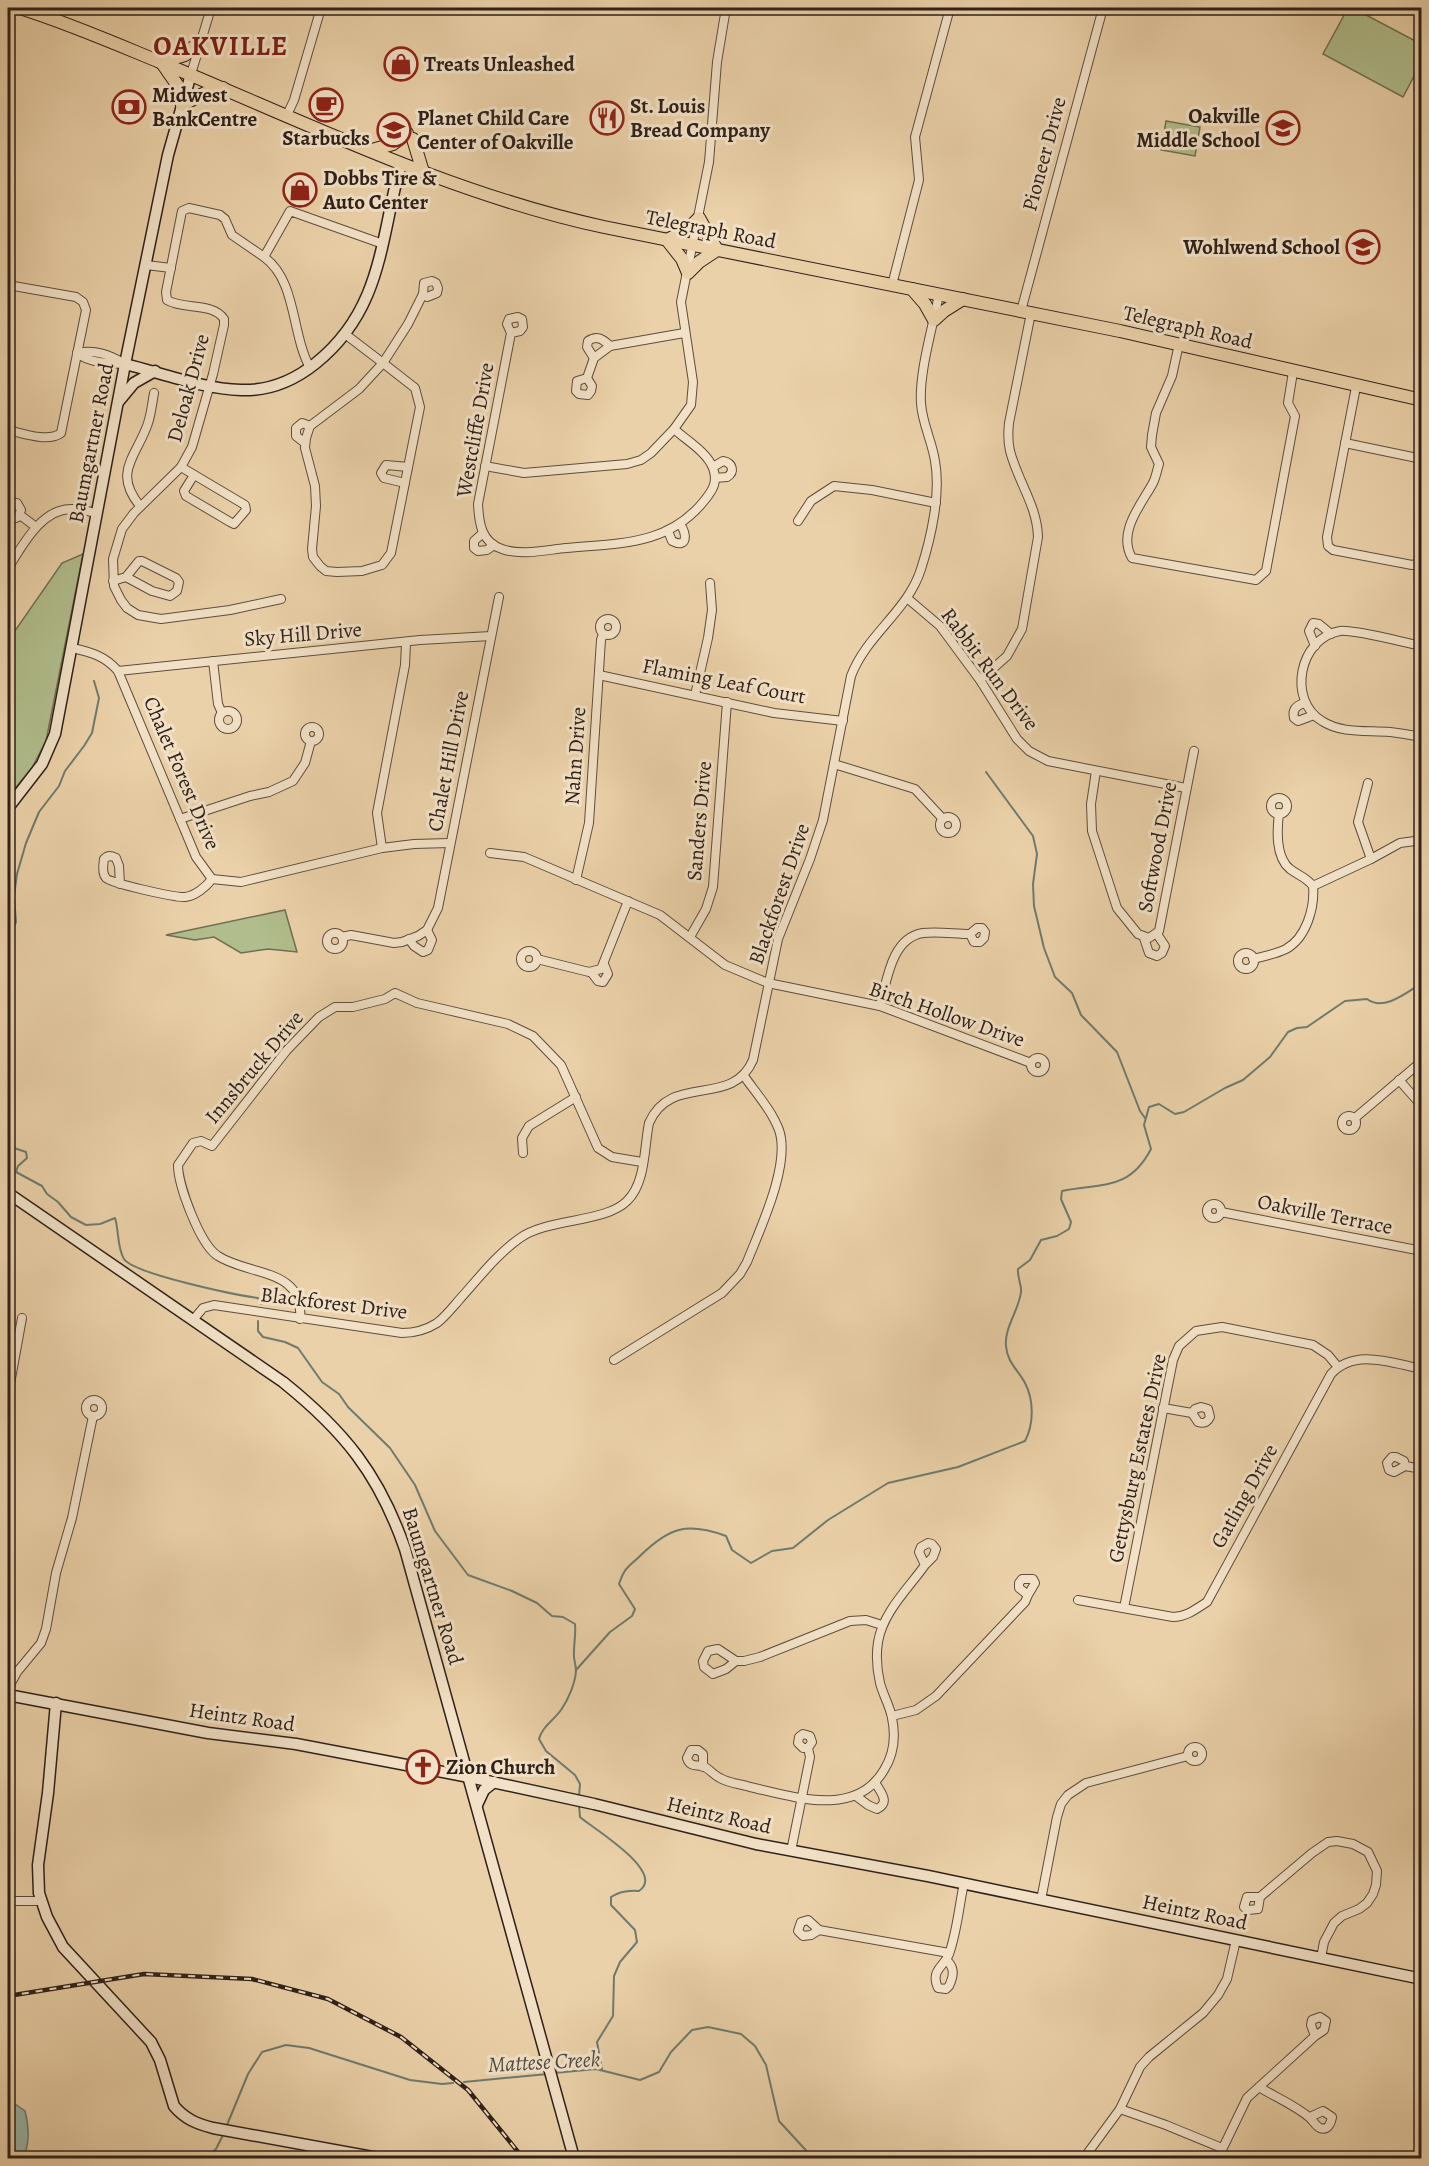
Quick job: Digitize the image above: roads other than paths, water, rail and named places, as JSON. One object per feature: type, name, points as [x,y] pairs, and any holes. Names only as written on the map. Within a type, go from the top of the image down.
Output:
[{"type":"main road","name":"Telegraph Road","points":[[20,8],[84,30],[423,172],[525,208],[575,221],[1179,344],[1356,387],[1422,400]]},
{"type":"main road","points":[[201,40],[185,55],[161,62],[178,86],[182,105],[205,93],[223,88]]},
{"type":"main road","points":[[372,150],[410,136],[423,172]]},
{"type":"main road","points":[[699,218],[717,250],[688,273],[668,240],[688,229],[699,218]]},
{"type":"main road","points":[[912,289],[930,310],[934,320],[963,299]]},
{"type":"street","points":[[191,74],[211,8]]},
{"type":"street","points":[[287,115],[294,100],[321,8]]},
{"type":"street","points":[[485,466],[524,473],[627,464],[641,460],[674,429],[691,405],[693,382],[681,302],[709,162],[717,62],[726,8]]},
{"type":"street","points":[[892,285],[919,180],[915,137],[950,8]]},
{"type":"street","name":"Pioneer Drive","points":[[980,680],[1007,656],[1022,629],[1038,537],[1038,523],[1014,461],[1008,438],[1009,423],[1026,312],[1103,8]]},
{"type":"street","name":"Baumgartner Road","points":[[8,808],[48,754],[55,734],[168,155],[191,74]]},
{"type":"street","points":[[77,353],[89,351],[112,355],[126,364],[231,390],[255,390],[288,381],[310,368],[345,334],[360,313],[371,289],[401,163]]},
{"type":"street","name":"Deloak Drive","points":[[264,257],[232,235],[225,219],[220,215],[186,208],[182,211],[166,292],[167,300],[215,311],[224,319],[192,447],[181,467],[140,506],[122,529],[113,559],[113,581],[116,592],[127,608],[138,615],[161,619],[230,610],[281,599]]},
{"type":"street","points":[[310,368],[300,349],[282,278],[264,257],[290,211],[383,244]]},
{"type":"street","points":[[146,265],[171,268]]},
{"type":"street","points":[[8,285],[80,299],[86,310],[61,433],[57,436],[46,437],[8,430]]},
{"type":"street","points":[[345,334],[383,363],[415,388],[420,407],[391,553],[386,562],[378,568],[346,573],[326,571],[316,562],[312,549],[316,496],[312,469],[305,452],[305,443],[310,426],[359,389],[383,363],[408,324],[423,294]]},
{"type":"street","name":"Blackforest Drive","points":[[193,1320],[198,1311],[208,1305],[402,1333],[411,1333],[432,1325],[444,1316],[486,1270],[522,1236],[542,1227],[614,1210],[625,1203],[636,1189],[652,1114],[663,1103],[676,1096],[729,1085],[744,1076],[753,1060],[781,930],[817,840],[851,676],[870,642],[907,598],[922,568],[936,503],[937,474],[921,403],[923,376],[939,294]]},
{"type":"street","name":"Westcliffe Drive","points":[[511,333],[478,504],[479,522],[483,533],[474,541],[474,548],[478,551],[487,550],[494,545],[510,551],[528,552],[637,541],[668,531],[680,524],[696,511],[713,490],[715,478],[727,477],[732,467],[729,462],[723,461],[713,467],[705,456],[674,429]]},
{"type":"street","points":[[587,378],[594,358],[610,346],[684,333]]},
{"type":"street","points":[[594,358],[587,348],[588,341],[601,338],[610,346]]},
{"type":"street","points":[[1179,344],[1172,376],[1156,413],[1152,435],[1151,447],[1159,464],[1154,481],[1133,514],[1128,536],[1128,551],[1132,558],[1256,580],[1263,575],[1266,571],[1295,416],[1288,403],[1293,372]]},
{"type":"street","points":[[118,402],[134,383],[155,371]]},
{"type":"street","points":[[1356,387],[1327,537],[1328,546],[1333,550],[1412,565],[1417,564],[1422,557]]},
{"type":"street","points":[[140,506],[130,493],[127,472],[132,455],[147,425],[154,393]]},
{"type":"street","points":[[305,443],[296,436],[296,428],[302,423],[310,426]]},
{"type":"street","points":[[1345,443],[1422,459]]},
{"type":"street","points":[[405,483],[384,478],[381,473],[386,465],[408,467]]},
{"type":"street","points":[[181,467],[245,505],[246,510],[237,522],[234,524],[230,522],[186,496],[184,491],[194,475]]},
{"type":"street","points":[[713,467],[715,478]]},
{"type":"street","points":[[798,521],[811,501],[834,486],[872,490],[936,503]]},
{"type":"street","points":[[8,503],[19,504],[21,510],[20,515],[15,519],[8,517]]},
{"type":"street","points":[[8,568],[36,527],[47,517],[62,510],[71,509],[98,513]]},
{"type":"street","points":[[20,515],[36,527]]},
{"type":"street","name":"Westcliffe Drive","points":[[668,531],[672,541],[682,542],[686,538],[686,533],[680,524]]},
{"type":"street","points":[[483,533],[494,545]]},
{"type":"street","points":[[113,581],[126,577],[139,561],[142,561],[176,578],[179,582],[177,591],[170,596],[152,591],[126,577]]},
{"type":"street","points":[[695,694],[712,610],[710,583]]},
{"type":"street","name":"Chalet Hill Drive","points":[[342,937],[351,935],[394,943],[409,939],[427,930],[438,908],[498,597]]},
{"type":"street","name":"Rabbit Run Drive","points":[[907,598],[940,626],[980,680],[1017,739],[1029,752],[1048,761],[1186,788]]},
{"type":"street","points":[[1315,646],[1309,630],[1313,623],[1319,624],[1331,634]]},
{"type":"street","points":[[1422,646],[1342,631],[1324,636],[1309,652],[1304,664],[1301,691],[1305,703],[1314,715],[1323,722],[1338,728],[1422,737]]},
{"type":"street","name":"Nahn Drive","points":[[576,880],[589,824],[598,675],[603,634]]},
{"type":"street","name":"Sky Hill Drive","points":[[118,671],[406,642],[491,636]]},
{"type":"street","points":[[382,848],[377,813],[405,665],[406,642]]},
{"type":"street","points":[[72,648],[101,656],[118,671]]},
{"type":"street","points":[[213,661],[218,704],[222,713]]},
{"type":"street","name":"Chalet Forest Drive","points":[[118,671],[196,857],[212,879],[241,882],[382,848],[450,843]]},
{"type":"street","name":"Flaming Leaf Court","points":[[598,675],[695,694],[774,713],[843,720]]},
{"type":"street","name":"Sanders Drive","points":[[690,937],[706,909],[713,887],[727,702]]},
{"type":"street","points":[[1305,703],[1294,710],[1294,718],[1298,721],[1314,715]]},
{"type":"street","points":[[180,819],[269,792],[294,781],[305,763],[311,741]]},
{"type":"street","name":"Softwood Drive","points":[[1143,937],[1149,938],[1157,934],[1194,751]]},
{"type":"street","points":[[834,764],[915,789],[943,819]]},
{"type":"street","points":[[1096,771],[1091,804],[1092,831],[1117,908],[1143,937],[1149,953],[1157,956],[1162,953],[1165,946],[1157,934]]},
{"type":"street","points":[[1368,783],[1358,822],[1371,859]]},
{"type":"street","points":[[1253,959],[1278,953],[1300,938],[1314,897],[1313,886],[1288,867],[1281,856],[1277,830],[1279,813]]},
{"type":"street","points":[[1313,886],[1400,843],[1422,840]]},
{"type":"street","name":"Birch Hollow Drive","points":[[490,854],[524,857],[660,915],[725,965],[768,983],[880,1006],[1031,1063]]},
{"type":"street","points":[[120,884],[183,897],[207,887],[212,879]]},
{"type":"street","points":[[537,959],[591,972],[601,969],[628,901]]},
{"type":"street","name":"Chalet Hill Drive","points":[[409,939],[423,952],[428,950],[432,940],[427,930]]},
{"type":"street","points":[[880,1006],[897,949],[910,937],[923,933],[970,934]]},
{"type":"street","points":[[591,972],[598,981],[603,982],[608,974],[604,964]]},
{"type":"street","name":"Innsbruck Drive","points":[[300,1319],[298,1296],[289,1284],[225,1260],[210,1250],[201,1237],[190,1208],[178,1165],[193,1143],[201,1141],[212,1146],[287,1050],[319,1017],[335,1007],[353,1007],[385,999],[395,993],[417,1003],[508,1024],[533,1036],[552,1054],[569,1079],[576,1097]]},
{"type":"street","points":[[1354,1118],[1422,1061]]},
{"type":"street","points":[[614,1360],[722,1293],[740,1274],[747,1262],[778,1177],[783,1154],[779,1129],[744,1076]]},
{"type":"street","points":[[1399,1080],[1422,1107]]},
{"type":"street","points":[[523,1153],[522,1138],[529,1126],[576,1097],[598,1148],[612,1157],[642,1162]]},
{"type":"street","name":"Baumgartner Road","points":[[8,1193],[283,1382],[313,1406],[341,1435],[374,1480],[393,1517],[405,1549],[574,2158]]},
{"type":"street","name":"Oakville Terrace","points":[[1221,1212],[1422,1251]]},
{"type":"street","points":[[8,1395],[22,1318]]},
{"type":"street","name":"Gettysburg Estates Drive","points":[[1124,1608],[1173,1360],[1179,1347],[1196,1330],[1222,1327],[1313,1345],[1328,1355],[1338,1367]]},
{"type":"street","points":[[1338,1367],[1363,1358],[1422,1369]]},
{"type":"street","name":"Gatling Drive","points":[[1078,1600],[1179,1617],[1207,1602],[1331,1374],[1338,1367]]},
{"type":"street","points":[[1163,1408],[1192,1413]]},
{"type":"street","points":[[8,1695],[17,1672],[41,1643],[46,1629],[56,1573],[72,1518],[93,1416]]},
{"type":"street","points":[[1405,1466],[1422,1469]]},
{"type":"street","points":[[704,1767],[721,1779],[801,1799],[829,1801],[845,1799],[861,1794],[875,1782],[890,1760],[894,1748],[892,1716],[880,1682],[877,1656],[882,1625],[926,1565]]},
{"type":"street","points":[[892,1716],[916,1710],[936,1696],[1025,1602],[1028,1595]]},
{"type":"street","points":[[736,1661],[760,1657],[850,1621],[866,1620],[882,1625]]},
{"type":"street","name":"Heintz Road","points":[[8,1695],[196,1731],[296,1744],[494,1782],[729,1838],[964,1883],[1422,1979]]},
{"type":"street","points":[[56,1703],[48,1793],[37,1875],[41,1901],[52,1929],[63,1947],[151,2042],[160,2060],[171,2098],[179,2112],[192,2121],[213,2128],[378,2158]]},
{"type":"street","points":[[791,1851],[810,1757],[808,1748]]},
{"type":"street","points":[[1041,1900],[1057,1817],[1061,1804],[1068,1795],[1086,1783],[1188,1756]]},
{"type":"street","points":[[477,1805],[484,1790],[494,1782]]},
{"type":"street","points":[[856,1796],[872,1808],[882,1807],[885,1802],[884,1797],[875,1782]]},
{"type":"street","points":[[1260,1897],[1328,1842],[1353,1844],[1368,1852],[1377,1871],[1376,1885],[1367,1903],[1342,1916],[1334,1923],[1324,1942],[1321,1958]]},
{"type":"street","points":[[819,1929],[947,1957],[964,1883]]},
{"type":"street","points":[[8,1901],[41,1901]]},
{"type":"street","points":[[1084,2158],[1120,2109],[1144,2062],[1203,2013],[1218,1995],[1227,1979],[1236,1940]]},
{"type":"street","points":[[1218,2158],[1247,2098],[1315,2036]]},
{"type":"street","points":[[1259,2087],[1310,2117]]},
{"type":"street","points":[[1120,2109],[1222,2148]]},
{"type":"waterway","points":[[8,940],[16,922],[14,896],[17,874],[26,843],[39,812],[59,786],[65,771],[92,733],[99,698],[94,681]]},
{"type":"waterway","points":[[986,772],[1033,836],[1037,854],[1033,884],[1034,906],[1044,948],[1055,977],[1072,993],[1081,1015],[1117,1052],[1140,1111],[1145,1118]]},
{"type":"waterway","points":[[576,1670],[610,1632],[632,1616],[635,1609],[619,1584],[625,1570],[651,1546],[670,1533],[690,1528],[726,1536],[732,1550],[751,1563],[772,1551],[793,1548],[828,1520],[888,1483],[958,1467],[1025,1441],[1031,1420],[1030,1397],[1025,1383],[1008,1357],[1006,1339],[1021,1292],[1018,1269],[1030,1260],[1041,1240],[1057,1236],[1069,1229],[1071,1222],[1061,1199],[1062,1191],[1113,1183],[1133,1172],[1151,1149],[1144,1125],[1149,1107],[1159,1104],[1175,1114],[1184,1112],[1243,1080],[1270,1057],[1288,1032],[1307,1027],[1345,1001],[1367,999],[1374,1002],[1388,1002],[1422,983]]},
{"type":"waterway","points":[[8,1146],[26,1152],[27,1158],[18,1166],[16,1172],[42,1186],[47,1194],[58,1202],[71,1217],[86,1225],[100,1224],[115,1218],[122,1255],[132,1265],[186,1283],[258,1298],[261,1304]]},
{"type":"waterway","points":[[258,1321],[258,1331],[263,1337],[285,1342],[298,1348],[322,1382],[339,1394],[348,1407],[390,1448],[415,1485],[435,1531],[468,1575],[512,1591],[537,1603],[552,1616],[563,1617],[575,1624],[576,1671],[573,1686],[564,1706],[545,1727],[539,1739],[546,1751],[575,1775],[580,1784],[579,1796]]},
{"type":"waterway","points":[[579,1805],[580,1817],[636,1862],[643,1873],[645,1883],[639,1891],[624,1891],[611,1897],[611,1905],[635,1930],[637,1942],[620,1962],[614,1976],[613,2016],[597,2042],[602,2070]]},
{"type":"waterway","name":"Mattese Creek","points":[[554,2073],[596,2069],[640,2080],[659,2072],[671,2052],[692,2030],[708,2027],[741,2034],[755,2046],[766,2065],[779,2121],[813,2158]]},
{"type":"waterway","name":"Mattese Creek","points":[[227,2125],[248,2074],[262,2052],[286,2045],[309,2048],[410,2080],[453,2083]]},
{"type":"waterway","name":"Mattese Creek","points":[[464,2082],[548,2074]]},
{"type":"waterway","name":"Mattese Creek","points":[[204,2158],[216,2149],[224,2133]]},
{"type":"railway","points":[[8,1996],[144,1974],[252,1979],[328,1999],[401,2037],[468,2090],[523,2158]]},
{"type":"place","name":"Treats Unleashed","points":[[401,64]]},
{"type":"place","name":"Starbucks","points":[[326,105]]},
{"type":"place","name":"Midwest BankCentre","points":[[129,107]]},
{"type":"place","name":"St. Louis Bread Company","points":[[607,118]]},
{"type":"place","name":"Oakville Middle School","points":[[1283,128]]},
{"type":"place","name":"Planet Child Care Center of Oakville","points":[[394,130]]},
{"type":"place","name":"Dobbs Tire & Auto Center","points":[[300,190]]},
{"type":"place","name":"Wohlwend School","points":[[1363,247]]},
{"type":"place","name":"Zion Church","points":[[423,1767]]},
{"type":"district","name":"OAKVILLE","points":[[221,46]]}]
